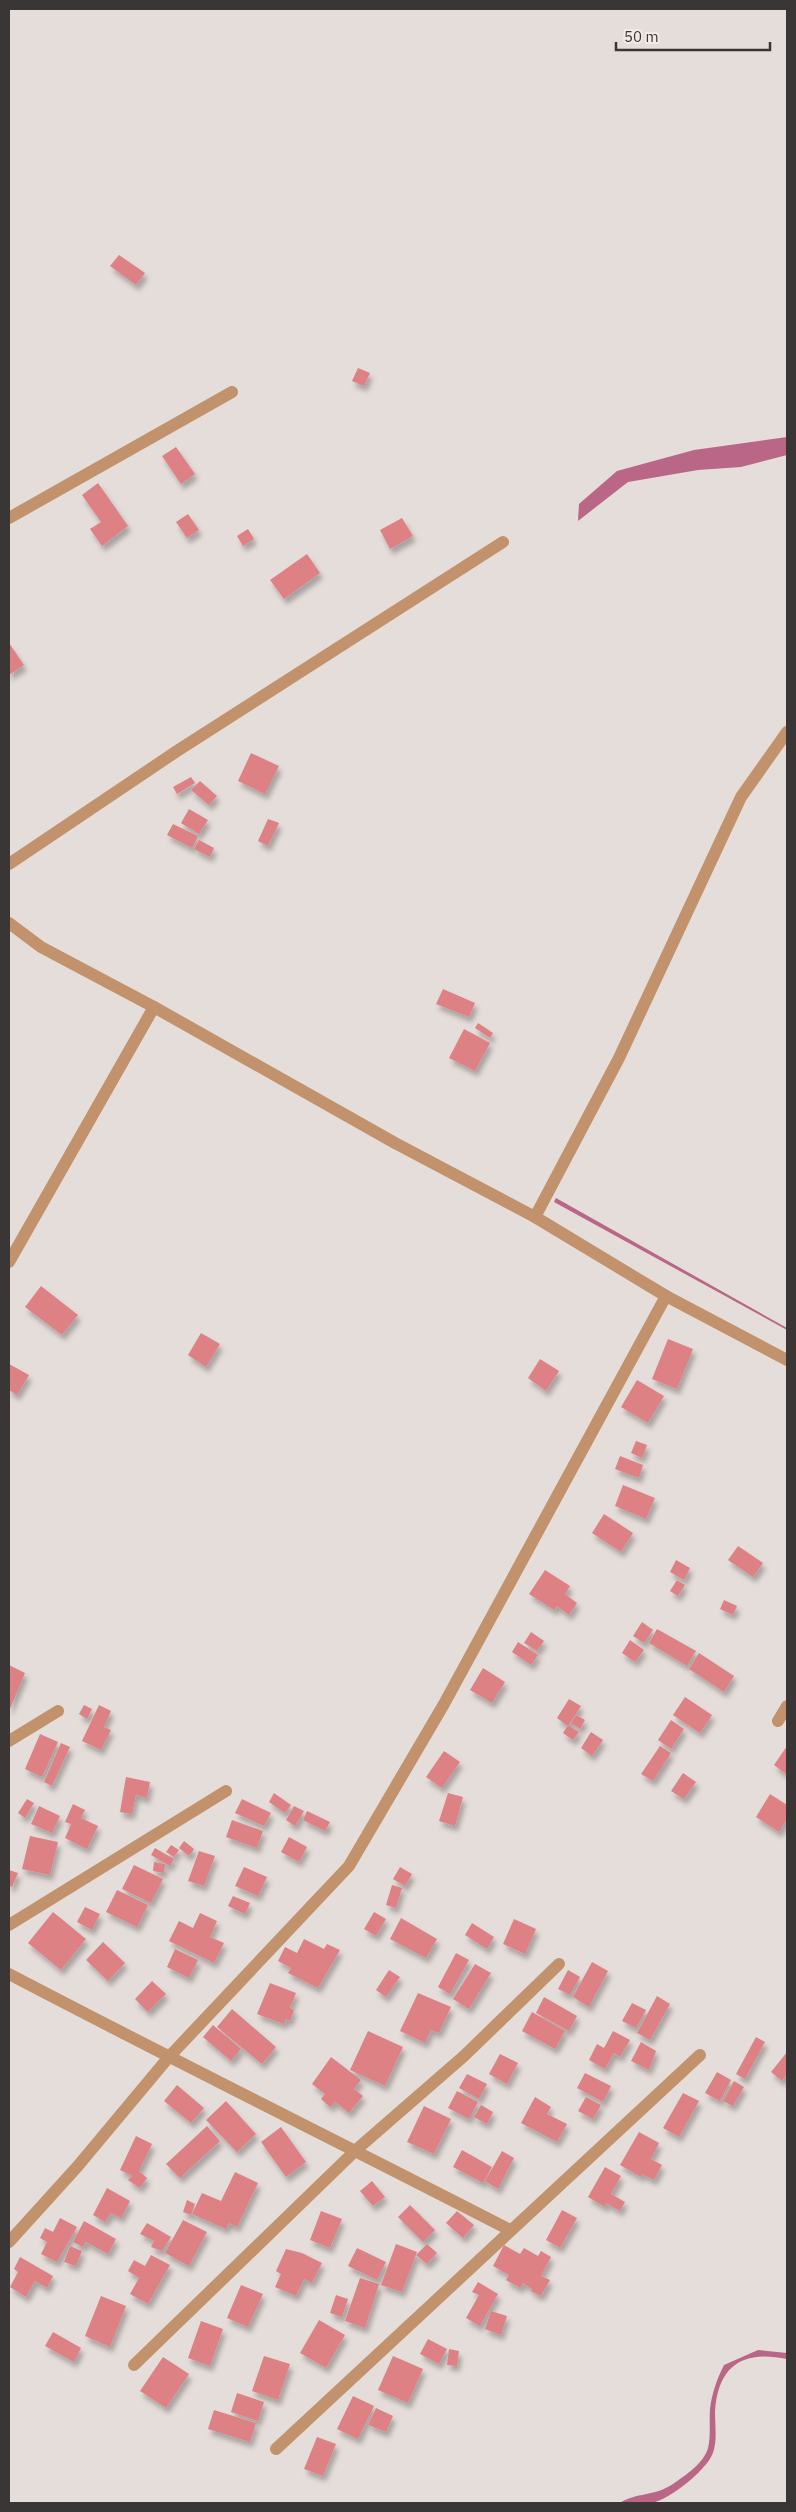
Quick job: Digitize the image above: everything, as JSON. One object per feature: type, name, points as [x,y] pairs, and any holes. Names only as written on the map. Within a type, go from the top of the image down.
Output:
[{"type":"street","points":[[9,518],[232,392]]},
{"type":"street","points":[[9,864],[177,751],[503,542]]},
{"type":"street","points":[[535,1217],[619,1058],[741,797],[787,732]]},
{"type":"street","points":[[9,923],[41,947],[154,1007],[395,1142],[535,1217],[666,1296],[787,1360]]},
{"type":"street","points":[[9,1262],[154,1007]]},
{"type":"street","points":[[9,2242],[77,2167],[168,2058],[349,1866],[444,1704],[666,1296]]},
{"type":"street","points":[[778,1721],[787,1706]]},
{"type":"street","points":[[9,1741],[58,1711]]},
{"type":"street","points":[[9,1925],[226,1791]]},
{"type":"street","points":[[134,2365],[356,2150],[464,2056],[559,1964]]},
{"type":"street","points":[[9,1974],[168,2058],[356,2150],[510,2230]]},
{"type":"street","points":[[276,2449],[700,2055]]},
{"type":"shaded area","points":[[787,437],[787,455],[741,467],[698,470],[628,482],[578,521],[579,504],[617,471],[694,450]]},
{"type":"shaded area","points":[[556,1198],[787,1328],[787,1330],[554,1202]]},
{"type":"shaded area","points":[[758,2350],[787,2353],[787,2359],[758,2357],[746,2359],[736,2364],[727,2372],[717,2396],[713,2452],[702,2469],[680,2488],[654,2503],[620,2503],[633,2497],[666,2488],[699,2464],[708,2448],[711,2403],[715,2386],[724,2365]]},
{"type":"building","points":[[119,255],[145,273],[136,285],[110,266]]},
{"type":"building","points":[[358,368],[370,373],[364,386],[352,381]]},
{"type":"building","points":[[176,447],[195,474],[181,484],[162,456]]},
{"type":"building","points":[[98,483],[128,526],[102,546],[90,529],[101,522],[82,495]]},
{"type":"building","points":[[188,514],[199,530],[187,538],[176,522]]},
{"type":"building","points":[[402,518],[413,536],[390,549],[380,530]]},
{"type":"building","points":[[248,529],[254,539],[243,546],[237,536]]},
{"type":"building","points":[[307,554],[320,573],[284,599],[270,580]]},
{"type":"building","points":[[9,643],[24,665],[9,675]]},
{"type":"building","points":[[251,753],[279,766],[265,794],[238,781]]},
{"type":"building","points":[[191,777],[195,783],[177,794],[173,787]]},
{"type":"building","points":[[200,781],[217,796],[209,805],[191,790]]},
{"type":"building","points":[[189,809],[208,820],[199,834],[181,823]]},
{"type":"building","points":[[268,819],[279,823],[268,846],[258,841]]},
{"type":"building","points":[[173,824],[198,836],[192,848],[167,835]]},
{"type":"building","points":[[199,840],[214,848],[210,857],[194,849]]},
{"type":"building","points":[[443,989],[475,1003],[469,1017],[436,1004]]},
{"type":"building","points":[[478,1023],[493,1033],[490,1038],[475,1028]]},
{"type":"building","points":[[464,1029],[490,1043],[475,1071],[449,1058]]},
{"type":"building","points":[[41,1286],[78,1315],[62,1335],[25,1307]]},
{"type":"building","points":[[201,1333],[220,1344],[206,1367],[188,1355]]},
{"type":"building","points":[[668,1339],[693,1349],[677,1389],[652,1379]]},
{"type":"building","points":[[540,1359],[559,1371],[546,1391],[528,1378]]},
{"type":"building","points":[[9,1364],[29,1375],[17,1395],[9,1390]]},
{"type":"building","points":[[637,1380],[664,1396],[648,1423],[621,1407]]},
{"type":"building","points":[[636,1441],[647,1445],[642,1458],[631,1453]]},
{"type":"building","points":[[620,1456],[643,1465],[639,1478],[615,1469]]},
{"type":"building","points":[[623,1485],[655,1498],[646,1519],[615,1506]]},
{"type":"building","points":[[604,1514],[633,1533],[621,1552],[592,1533]]},
{"type":"building","points":[[738,1546],[763,1563],[753,1577],[728,1560]]},
{"type":"building","points":[[676,1560],[690,1568],[684,1580],[670,1572]]},
{"type":"building","points":[[545,1570],[570,1586],[565,1594],[577,1603],[569,1615],[557,1606],[554,1610],[529,1594]]},
{"type":"building","points":[[677,1580],[685,1585],[678,1596],[670,1591]]},
{"type":"building","points":[[724,1600],[737,1606],[733,1615],[720,1609]]},
{"type":"building","points":[[642,1622],[653,1630],[644,1643],[633,1636]]},
{"type":"building","points":[[657,1629],[696,1651],[687,1666],[649,1643]]},
{"type":"building","points":[[531,1632],[544,1641],[537,1651],[524,1643]]},
{"type":"building","points":[[630,1640],[644,1650],[635,1662],[622,1653]]},
{"type":"building","points":[[518,1642],[538,1655],[531,1665],[512,1652]]},
{"type":"building","points":[[699,1653],[734,1676],[724,1692],[689,1669]]},
{"type":"building","points":[[9,1665],[25,1673],[9,1711]]},
{"type":"building","points":[[483,1668],[505,1682],[492,1703],[470,1690]]},
{"type":"building","points":[[685,1697],[712,1715],[700,1733],[673,1715]]},
{"type":"building","points":[[569,1699],[581,1706],[568,1726],[557,1718]]},
{"type":"building","points":[[84,1705],[92,1709],[87,1719],[79,1714]]},
{"type":"building","points":[[99,1705],[111,1711],[104,1727],[111,1730],[101,1750],[82,1741]]},
{"type":"building","points":[[576,1715],[585,1720],[580,1729],[571,1723]]},
{"type":"building","points":[[671,1720],[684,1729],[671,1749],[658,1740]]},
{"type":"building","points":[[568,1725],[579,1732],[573,1740],[563,1733]]},
{"type":"building","points":[[591,1732],[603,1740],[592,1756],[581,1748]]},
{"type":"building","points":[[40,1734],[58,1742],[42,1777],[25,1769]]},
{"type":"building","points":[[61,1743],[70,1747],[52,1786],[44,1782]]},
{"type":"building","points":[[660,1746],[671,1753],[653,1781],[641,1774]]},
{"type":"building","points":[[787,1746],[787,1772],[786,1774],[774,1765]]},
{"type":"building","points":[[444,1751],[460,1762],[442,1788],[426,1777]]},
{"type":"building","points":[[683,1773],[696,1782],[684,1799],[671,1791]]},
{"type":"building","points":[[126,1777],[150,1782],[147,1798],[136,1795],[132,1814],[120,1812]]},
{"type":"building","points":[[274,1793],[291,1805],[285,1813],[269,1802]]},
{"type":"building","points":[[448,1793],[463,1797],[455,1826],[439,1821]]},
{"type":"building","points":[[770,1794],[787,1805],[787,1819],[779,1832],[756,1817]]},
{"type":"building","points":[[27,1799],[34,1803],[25,1818],[18,1813]]},
{"type":"building","points":[[242,1799],[271,1813],[264,1826],[235,1813]]},
{"type":"building","points":[[73,1804],[85,1810],[81,1818],[98,1826],[87,1849],[65,1838],[71,1824],[65,1822]]},
{"type":"building","points":[[39,1806],[60,1816],[52,1833],[31,1824]]},
{"type":"building","points":[[294,1806],[304,1811],[295,1826],[286,1820]]},
{"type":"building","points":[[307,1811],[330,1822],[325,1831],[303,1820]]},
{"type":"building","points":[[232,1820],[263,1831],[257,1848],[226,1837]]},
{"type":"building","points":[[30,1836],[58,1842],[50,1875],[22,1869]]},
{"type":"building","points":[[289,1837],[307,1847],[299,1862],[281,1852]]},
{"type":"building","points":[[184,1841],[194,1849],[189,1856],[179,1848]]},
{"type":"building","points":[[171,1845],[179,1850],[174,1857],[166,1852]]},
{"type":"building","points":[[155,1848],[174,1859],[170,1866],[151,1855]]},
{"type":"building","points":[[199,1851],[215,1856],[204,1886],[188,1881]]},
{"type":"building","points":[[154,1862],[165,1864],[164,1873],[153,1871]]},
{"type":"building","points":[[134,1865],[163,1879],[151,1903],[122,1889]]},
{"type":"building","points":[[244,1867],[267,1877],[258,1896],[235,1886]]},
{"type":"building","points":[[400,1867],[412,1874],[405,1886],[393,1879]]},
{"type":"building","points":[[9,1870],[18,1873],[12,1887],[9,1886]]},
{"type":"building","points":[[392,1885],[402,1888],[396,1908],[386,1905]]},
{"type":"building","points":[[117,1890],[148,1905],[137,1927],[106,1912]]},
{"type":"building","points":[[233,1896],[250,1903],[245,1914],[228,1906]]},
{"type":"building","points":[[85,1907],[100,1914],[92,1930],[77,1922]]},
{"type":"building","points":[[53,1912],[86,1939],[61,1970],[28,1943]]},
{"type":"building","points":[[374,1912],[386,1919],[376,1936],[364,1929]]},
{"type":"building","points":[[200,1913],[217,1921],[210,1937],[224,1943],[214,1963],[169,1941],[179,1921],[193,1928]]},
{"type":"building","points":[[401,1918],[437,1939],[426,1958],[390,1939]]},
{"type":"building","points":[[514,1919],[536,1929],[525,1954],[503,1944]]},
{"type":"building","points":[[472,1923],[494,1937],[487,1949],[465,1935]]},
{"type":"building","points":[[304,1939],[324,1949],[327,1944],[340,1950],[318,1988],[288,1973],[291,1968],[278,1961],[285,1947],[297,1953]]},
{"type":"building","points":[[103,1942],[125,1963],[108,1981],[86,1960]]},
{"type":"building","points":[[175,1949],[198,1960],[189,1978],[167,1967]]},
{"type":"building","points":[[456,1953],[469,1960],[450,1994],[438,1987]]},
{"type":"building","points":[[592,1962],[608,1971],[589,2007],[573,1997]]},
{"type":"building","points":[[475,1964],[491,1973],[469,2009],[453,1999]]},
{"type":"building","points":[[389,1970],[400,1977],[386,1997],[376,1990]]},
{"type":"building","points":[[568,1970],[580,1977],[570,1995],[558,1989]]},
{"type":"building","points":[[152,1981],[166,1994],[148,2012],[135,1999]]},
{"type":"building","points":[[270,1983],[296,1993],[290,2008],[294,2010],[290,2021],[286,2019],[284,2024],[257,2014]]},
{"type":"building","points":[[418,1993],[451,2007],[439,2033],[431,2030],[425,2043],[400,2031]]},
{"type":"building","points":[[657,1996],[670,2004],[650,2040],[637,2033]]},
{"type":"building","points":[[544,1997],[577,2016],[569,2031],[536,2013]]},
{"type":"building","points":[[632,2003],[646,2010],[636,2028],[622,2021]]},
{"type":"building","points":[[232,2009],[276,2047],[262,2064],[217,2027]]},
{"type":"building","points":[[532,2012],[565,2031],[555,2049],[522,2031]]},
{"type":"building","points":[[213,2025],[241,2049],[231,2061],[203,2037]]},
{"type":"building","points":[[368,2031],[403,2047],[385,2086],[350,2070]]},
{"type":"building","points":[[613,2031],[630,2040],[620,2057],[614,2053],[605,2069],[589,2060],[597,2044],[604,2048]]},
{"type":"building","points":[[756,2037],[765,2042],[745,2079],[736,2074]]},
{"type":"building","points":[[641,2042],[656,2051],[649,2070],[631,2061]]},
{"type":"building","points":[[787,2052],[787,2074],[782,2081],[771,2072]]},
{"type":"building","points":[[500,2054],[518,2063],[507,2084],[489,2074]]},
{"type":"building","points":[[331,2057],[361,2080],[354,2089],[363,2096],[349,2113],[335,2102],[330,2107],[321,2099],[325,2094],[312,2084]]},
{"type":"building","points":[[717,2072],[731,2080],[720,2101],[705,2093]]},
{"type":"building","points":[[585,2073],[611,2086],[603,2102],[577,2088]]},
{"type":"building","points":[[467,2074],[487,2084],[479,2099],[459,2088]]},
{"type":"building","points":[[734,2081],[744,2087],[733,2106],[723,2101]]},
{"type":"building","points":[[177,2085],[204,2108],[191,2123],[164,2101]]},
{"type":"building","points":[[457,2091],[478,2102],[469,2119],[448,2108]]},
{"type":"building","points":[[683,2093],[699,2101],[679,2137],[663,2128]]},
{"type":"building","points":[[535,2097],[551,2107],[547,2114],[567,2124],[557,2142],[521,2123]]},
{"type":"building","points":[[586,2097],[601,2105],[593,2119],[578,2111]]},
{"type":"building","points":[[226,2101],[256,2134],[237,2152],[206,2120]]},
{"type":"building","points":[[481,2105],[493,2112],[487,2124],[474,2117]]},
{"type":"building","points":[[424,2106],[451,2119],[434,2154],[407,2142]]},
{"type":"building","points":[[207,2126],[220,2141],[180,2178],[166,2164]]},
{"type":"building","points":[[281,2127],[306,2162],[286,2177],[261,2142]]},
{"type":"building","points":[[639,2132],[659,2143],[651,2159],[662,2165],[654,2180],[642,2174],[641,2177],[620,2165]]},
{"type":"building","points":[[136,2136],[152,2144],[139,2171],[147,2178],[140,2188],[128,2180],[132,2176],[120,2170]]},
{"type":"building","points":[[462,2150],[492,2167],[483,2183],[453,2167]]},
{"type":"building","points":[[502,2151],[514,2158],[498,2189],[485,2181]]},
{"type":"building","points":[[605,2167],[621,2176],[611,2194],[625,2202],[620,2211],[606,2203],[605,2207],[588,2197]]},
{"type":"building","points":[[235,2172],[258,2183],[237,2227],[229,2223],[226,2229],[192,2214],[202,2193],[221,2201]]},
{"type":"building","points":[[372,2181],[385,2197],[373,2206],[360,2191]]},
{"type":"building","points":[[107,2188],[130,2201],[121,2218],[111,2213],[105,2222],[93,2215]]},
{"type":"building","points":[[187,2200],[195,2204],[191,2215],[183,2212]]},
{"type":"building","points":[[410,2205],[435,2230],[423,2242],[398,2217]]},
{"type":"building","points":[[562,2210],[577,2218],[560,2248],[546,2240]]},
{"type":"building","points":[[321,2211],[342,2219],[330,2248],[310,2240]]},
{"type":"building","points":[[457,2211],[474,2225],[463,2238],[446,2223]]},
{"type":"building","points":[[60,2218],[77,2227],[57,2262],[41,2254],[47,2242],[40,2238],[45,2228],[53,2232]]},
{"type":"building","points":[[183,2220],[207,2232],[189,2266],[165,2253]]},
{"type":"building","points":[[84,2221],[116,2239],[108,2254],[86,2242],[83,2247],[73,2242]]},
{"type":"building","points":[[147,2223],[171,2237],[162,2251],[151,2247],[154,2241],[140,2234]]},
{"type":"building","points":[[396,2244],[417,2252],[402,2292],[381,2285]]},
{"type":"building","points":[[427,2244],[437,2253],[427,2264],[416,2255]]},
{"type":"building","points":[[504,2245],[520,2254],[524,2248],[538,2256],[541,2251],[551,2257],[541,2276],[550,2280],[541,2296],[531,2291],[532,2289],[523,2283],[520,2288],[506,2280],[509,2275],[493,2266]]},
{"type":"building","points":[[70,2246],[82,2251],[76,2266],[64,2262]]},
{"type":"building","points":[[357,2248],[386,2262],[377,2280],[348,2266]]},
{"type":"building","points":[[286,2249],[302,2253],[322,2263],[312,2283],[304,2279],[296,2296],[275,2287],[281,2274],[276,2271]]},
{"type":"building","points":[[151,2255],[170,2265],[148,2304],[130,2294],[139,2278],[128,2271],[134,2260],[145,2266]]},
{"type":"building","points":[[20,2257],[53,2276],[47,2288],[35,2281],[26,2297],[10,2287],[18,2272],[14,2269]]},
{"type":"building","points":[[360,2278],[379,2284],[365,2328],[345,2321]]},
{"type":"building","points":[[478,2282],[498,2294],[480,2326],[466,2318],[479,2295],[472,2292]]},
{"type":"building","points":[[241,2285],[263,2294],[248,2327],[227,2318]]},
{"type":"building","points":[[336,2295],[348,2299],[342,2317],[330,2313]]},
{"type":"building","points":[[101,2296],[126,2306],[110,2347],[85,2336]]},
{"type":"building","points":[[491,2311],[507,2316],[501,2335],[485,2329]]},
{"type":"building","points":[[319,2320],[345,2335],[326,2368],[300,2353]]},
{"type":"building","points":[[201,2321],[223,2329],[210,2366],[188,2358]]},
{"type":"building","points":[[53,2332],[81,2348],[74,2362],[45,2346]]},
{"type":"building","points":[[428,2339],[447,2349],[439,2364],[420,2354]]},
{"type":"building","points":[[449,2349],[459,2351],[457,2366],[447,2365]]},
{"type":"building","points":[[264,2356],[290,2364],[278,2400],[252,2391]]},
{"type":"building","points":[[393,2356],[423,2369],[408,2403],[378,2390]]},
{"type":"building","points":[[163,2357],[189,2374],[166,2408],[140,2391]]},
{"type":"building","points":[[237,2393],[264,2402],[258,2421],[231,2412]]},
{"type":"building","points":[[353,2396],[374,2406],[358,2439],[337,2429]]},
{"type":"building","points":[[376,2408],[393,2416],[386,2432],[368,2425]]},
{"type":"building","points":[[214,2410],[256,2423],[250,2442],[208,2429]]},
{"type":"building","points":[[317,2437],[336,2444],[323,2476],[304,2469]]}]
